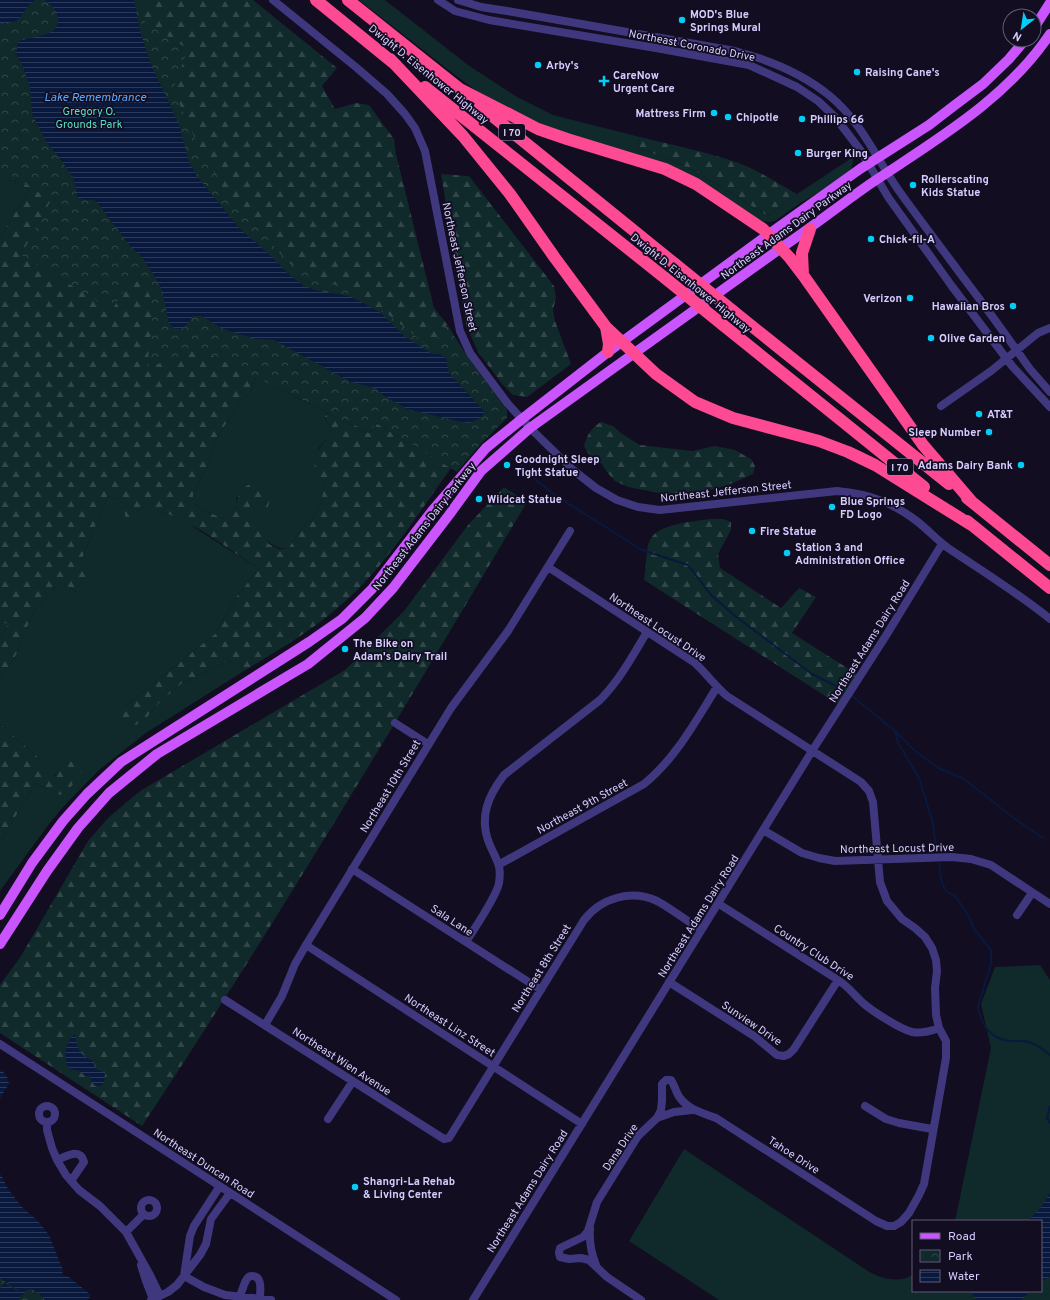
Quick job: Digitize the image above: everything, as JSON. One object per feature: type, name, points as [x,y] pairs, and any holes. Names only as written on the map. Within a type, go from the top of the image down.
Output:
[{"type":"highway","name":"Dwight D. Eisenhower Highway","points":[[316,0],[665,278],[1050,588]]},
{"type":"highway","name":"Dwight D. Eisenhower Highway","points":[[348,0],[1050,565]]},
{"type":"highway","points":[[390,60],[463,136],[510,194],[606,327],[656,374],[695,402],[733,418],[819,441],[848,452],[875,465],[973,526]]},
{"type":"highway","points":[[460,89],[538,129],[665,169],[696,184],[763,229],[769,234],[803,275],[923,444],[972,502]]},
{"type":"highway","points":[[803,275],[802,253],[810,229]]},
{"type":"highway","points":[[606,327],[609,344],[608,352]]},
{"type":"main road","points":[[1042,16],[1050,3]]},
{"type":"main road","name":"Northeast Adams Dairy Parkway","points":[[0,944],[47,871],[78,828],[109,793],[157,754],[308,664],[365,618],[393,588],[481,471],[530,428],[781,248],[810,229],[877,179],[978,109],[1000,92],[1033,58],[1050,34]]},
{"type":"main road","name":"Northeast Adams Dairy Parkway","points":[[0,915],[32,862],[63,821],[87,794],[121,762],[342,620],[372,590],[432,511],[486,448],[522,418],[608,352],[769,234],[878,157],[929,125],[983,84],[1018,48]]},
{"type":"street","name":"Northeast Jefferson Street","points":[[272,0],[387,94],[415,128],[425,151],[460,331],[470,353],[508,404],[573,470],[596,488],[617,500],[660,510],[837,491],[858,493],[878,499],[899,509],[919,522],[942,544],[1033,605],[1050,619]]},
{"type":"street","name":"Northeast Coronado Drive","points":[[438,0],[455,11],[489,20],[656,48],[749,66],[797,87],[818,101],[835,117],[861,151],[888,197],[951,285],[1006,358],[1050,407]]},
{"type":"street","name":"Northeast Coronado Drive","points":[[458,0],[507,11],[735,51],[776,63],[811,81],[845,110],[860,128],[897,188],[1016,351],[1050,392]]},
{"type":"street","points":[[941,406],[991,371],[1038,333],[1050,328]]},
{"type":"street","name":"Northeast 10th Street","points":[[265,1025],[282,996],[295,964],[306,945],[428,744],[455,702],[508,631],[570,531]]},
{"type":"street","name":"Northeast Adams Dairy Road","points":[[473,1300],[812,751],[887,634],[942,544]]},
{"type":"street","name":"Northeast Locust Drive","points":[[548,567],[694,663],[716,687],[727,696],[861,782],[869,791],[873,802],[880,882],[887,901],[902,919],[925,937],[932,948],[936,960],[937,971],[935,988],[936,1015],[939,1028],[946,1041],[946,1058],[932,1129],[924,1184],[914,1205],[902,1222],[894,1226],[881,1225]]},
{"type":"street","points":[[466,942],[499,886],[500,864],[489,841],[484,819],[489,799],[495,786],[504,775],[606,694],[618,679],[647,632]]},
{"type":"street","name":"Northeast 9th Street","points":[[500,864],[631,792],[650,779],[661,769],[676,751],[716,687]]},
{"type":"street","points":[[395,723],[428,744]]},
{"type":"street","name":"Northeast Locust Drive","points":[[763,830],[802,853],[835,861],[949,857],[971,859],[991,865],[1050,904]]},
{"type":"street","name":"Sala Lane","points":[[352,869],[541,990]]},
{"type":"street","points":[[1017,915],[1032,893]]},
{"type":"street","name":"Northeast 8th Street","points":[[444,1141],[449,1138],[589,913],[616,897],[646,897],[657,902],[701,930]]},
{"type":"street","name":"Country Club Drive","points":[[718,904],[849,987],[864,1004],[900,1028],[913,1032],[926,1032],[939,1028]]},
{"type":"street","name":"Northeast Linz Street","points":[[306,945],[582,1124]]},
{"type":"street","name":"Sunview Drive","points":[[670,982],[754,1036],[777,1055],[784,1056],[790,1054],[794,1049],[838,980]]},
{"type":"street","name":"Northeast Wien Avenue","points":[[225,1000],[444,1141]]},
{"type":"street","name":"Northeast Duncan Road","points":[[0,1044],[396,1300]]},
{"type":"street","name":"Tahoe Drive","points":[[657,1118],[661,1110],[662,1084],[666,1080],[671,1080],[679,1096],[692,1110]]},
{"type":"street","points":[[328,1119],[353,1081]]},
{"type":"street","points":[[865,1106],[886,1119],[932,1129]]},
{"type":"street","name":"Tahoe Drive","points":[[657,1118],[674,1112],[692,1110],[716,1118],[881,1225]]},
{"type":"street","name":"Dana Drive","points":[[596,1265],[581,1258],[569,1259],[560,1257],[560,1248],[583,1237],[588,1231],[597,1202],[633,1144],[646,1127],[657,1118]]},
{"type":"street","points":[[47,1122],[51,1142],[57,1160],[79,1190],[100,1206],[126,1232],[138,1255],[146,1281],[155,1298],[173,1288],[200,1255],[206,1244],[211,1219],[230,1193]]},
{"type":"street","points":[[57,1160],[74,1153],[80,1154],[83,1158],[84,1162],[71,1181]]},
{"type":"street","points":[[184,1276],[190,1236],[194,1226],[220,1186]]},
{"type":"street","points":[[126,1232],[144,1214]]},
{"type":"street","name":"Dana Drive","points":[[591,1222],[591,1251],[596,1265]]},
{"type":"street","points":[[596,1265],[607,1277],[641,1300]]},
{"type":"street","points":[[184,1276],[204,1288],[225,1295],[271,1300]]},
{"type":"street","points":[[239,1297],[245,1281],[249,1277],[253,1276],[260,1282],[260,1298]]},
{"type":"green space","name":"Gregory O. Grounds Park","points":[[0,0],[138,0],[145,22],[188,49],[173,89],[197,143],[228,197],[256,224],[288,263],[342,288],[385,312],[431,348],[447,324],[465,353],[507,410],[507,418],[479,446],[457,472],[376,423],[369,433],[198,349],[147,368],[153,312],[150,296],[135,272],[112,310],[21,255],[51,200],[0,168]]},
{"type":"green space","points":[[134,0],[253,0],[337,68],[322,86],[335,109],[356,103],[369,105],[394,139],[396,154],[434,308],[447,324],[448,344],[440,354],[304,286],[211,195]]},
{"type":"green space","points":[[359,0],[385,0],[468,65],[517,97],[553,115],[640,137],[638,148],[669,159],[697,172],[768,216],[797,194],[853,157],[851,169],[848,173],[829,186],[799,204],[775,221],[769,222],[757,220],[726,197],[700,181],[568,136],[510,111],[475,90]]},
{"type":"green space","points":[[0,23],[101,235],[258,367],[250,394],[242,399],[214,442],[209,464],[193,494],[193,503],[202,510],[225,519],[235,513],[238,496],[243,488],[252,483],[259,482],[270,500],[267,510],[258,510],[251,505],[247,518],[255,522],[269,544],[279,549],[288,549],[301,529],[314,517],[321,503],[325,482],[315,472],[315,464],[317,453],[332,429],[326,421],[325,416],[328,413],[369,433],[376,423],[451,468],[398,543],[383,561],[352,595],[324,619],[291,642],[244,671],[229,660],[181,684],[158,704],[148,716],[136,725],[125,725],[118,721],[118,713],[215,634],[237,596],[259,569],[202,531],[172,516],[156,510],[141,507],[135,519],[126,518],[120,500],[108,496],[81,561],[87,566],[86,580],[77,592],[60,582],[33,613],[15,657],[0,678],[0,638],[8,625],[0,620],[0,238],[29,190],[13,180],[5,181],[0,186]]},
{"type":"green space","points":[[640,137],[702,152],[739,163],[761,173],[797,194],[768,216],[697,172],[669,159],[638,148]]},
{"type":"green space","points":[[441,174],[469,176],[554,286],[556,298],[553,310],[555,321],[571,364],[527,397],[513,395],[502,384],[478,352],[466,325]]},
{"type":"green space","points":[[13,180],[29,190],[0,238],[0,186],[5,181]]},
{"type":"green space","points":[[255,377],[328,413],[325,416],[326,421],[332,429],[328,437],[318,449],[315,472],[325,482],[321,503],[314,517],[301,529],[288,549],[269,543],[246,518],[251,505],[267,510],[237,496],[235,513],[225,519],[202,510],[193,503],[193,494],[209,464],[214,442],[242,399],[250,394]]},
{"type":"green space","points":[[601,422],[613,426],[622,434],[640,445],[692,451],[715,446],[735,450],[751,459],[755,466],[753,474],[715,489],[685,494],[664,494],[628,487],[615,481],[602,464],[588,453],[584,446],[590,432]]},
{"type":"green space","points":[[504,487],[527,502],[386,738],[242,972],[142,1126],[0,1033],[0,985],[21,956],[88,841],[108,818],[140,791],[345,670],[404,611],[468,525]]},
{"type":"green space","points":[[108,496],[141,507],[155,509],[183,520],[259,569],[237,596],[215,634],[124,707],[148,716],[158,704],[181,684],[229,660],[244,671],[146,733],[99,770],[64,806],[49,824],[0,891],[0,843],[35,783],[47,789],[60,771],[54,776],[41,771],[41,760],[0,724],[0,678],[15,657],[33,613],[60,582],[77,592],[81,561]]},
{"type":"green space","points":[[710,519],[723,519],[731,522],[731,530],[718,554],[720,568],[781,608],[799,588],[816,597],[792,633],[860,676],[841,706],[644,580],[648,545],[653,536],[659,531],[676,524]]},
{"type":"green space","points":[[0,620],[8,625],[0,638]]},
{"type":"green space","points":[[0,724],[41,760],[42,771],[55,776],[68,762],[79,757],[84,757],[88,763],[71,787],[60,795],[35,783],[0,843]]},
{"type":"green space","points":[[1040,965],[1050,980],[1050,1300],[719,1300],[629,1241],[684,1149],[871,1273],[892,1279],[902,1279],[912,1275],[912,1292],[1042,1292],[1042,1220],[955,1220],[991,1048],[981,1004],[995,967]]},
{"type":"green space","points":[[0,1278],[17,1289],[23,1295],[26,1290],[31,1289],[38,1292],[45,1300],[0,1300]]},
{"type":"water","points":[[0,0],[35,0],[30,4],[18,20],[8,23],[0,23]]},
{"type":"water","name":"Lake Remembrance","points":[[45,0],[134,0],[140,31],[150,62],[179,125],[189,162],[199,179],[240,229],[272,257],[288,274],[304,286],[319,291],[348,296],[358,300],[381,313],[404,336],[432,354],[440,354],[447,360],[449,373],[484,411],[482,417],[470,423],[407,409],[383,395],[375,388],[351,382],[274,340],[256,339],[221,328],[202,316],[193,316],[184,328],[174,328],[169,323],[162,290],[153,274],[141,256],[130,246],[97,202],[92,200],[83,200],[77,197],[73,177],[47,143],[32,114],[30,87],[16,53],[18,42],[42,36],[54,30],[57,26],[58,17],[56,11]]},
{"type":"water","points":[[75,1034],[78,1048],[82,1054],[93,1061],[96,1069],[105,1073],[104,1083],[101,1086],[95,1086],[91,1081],[90,1076],[85,1076],[78,1070],[71,1070],[67,1065],[65,1057],[66,1048],[72,1036]]},
{"type":"water","points":[[0,1070],[6,1076],[9,1084],[0,1098]]},
{"type":"water","points":[[0,1173],[8,1189],[22,1207],[38,1221],[49,1235],[63,1270],[62,1275],[69,1277],[91,1295],[88,1300],[45,1300],[38,1292],[31,1289],[26,1290],[24,1295],[22,1294],[19,1300],[0,1300],[0,1289],[4,1283],[20,1292],[8,1282],[0,1278]]},
{"type":"water","points":[[1050,1193],[1050,1277],[1042,1281],[1042,1220],[1028,1220],[1040,1209]]},
{"type":"water","points":[[971,1292],[1029,1292],[1022,1300],[976,1300]]},
{"type":"waterway","points":[[522,465],[538,482],[558,497],[642,550],[688,565],[711,595],[734,615],[812,674],[844,690]]},
{"type":"waterway","points":[[851,695],[895,731],[914,750],[938,768],[964,779],[1011,816],[1043,838]]},
{"type":"waterway","points":[[895,731],[898,743],[919,778],[933,823],[936,849]]},
{"type":"waterway","points":[[939,863],[941,879],[944,887],[947,892],[956,897],[967,913],[974,929],[991,950],[991,964],[978,1006],[981,1020],[988,1030],[997,1038],[1011,1041],[1029,1042],[1050,1055]]},
{"type":"waterway","points":[[1050,1106],[1047,1118],[1050,1123]]},
{"type":"place","name":"MOD's Blue Springs Mural","points":[[682,20]]},
{"type":"place","name":"Arby's","points":[[538,65]]},
{"type":"place","name":"Raising Cane's","points":[[857,72]]},
{"type":"place","name":"CareNow Urgent Care","points":[[604,81]]},
{"type":"place","name":"Mattress Firm","points":[[714,113]]},
{"type":"place","name":"Chipotle","points":[[728,117]]},
{"type":"place","name":"Phillips 66","points":[[802,119]]},
{"type":"place","name":"Burger King","points":[[798,153]]},
{"type":"place","name":"Rollerscating Kids Statue","points":[[913,185]]},
{"type":"place","name":"Chick-fil-A","points":[[871,239]]},
{"type":"place","name":"Verizon","points":[[910,298]]},
{"type":"place","name":"Hawaiian Bros","points":[[1013,306]]},
{"type":"place","name":"Olive Garden","points":[[931,338]]},
{"type":"place","name":"AT&T","points":[[979,414]]},
{"type":"place","name":"Sleep Number","points":[[989,432]]},
{"type":"place","name":"Goodnight Sleep Tight Statue","points":[[507,465]]},
{"type":"place","name":"Adams Dairy Bank","points":[[1021,465]]},
{"type":"place","name":"Wildcat Statue","points":[[479,499]]},
{"type":"place","name":"Blue Springs FD Logo","points":[[832,507]]},
{"type":"place","name":"Fire Statue","points":[[752,531]]},
{"type":"place","name":"Station 3 and Administration Office","points":[[787,553]]},
{"type":"place","name":"The Bike on Adam's Dairy Trail","points":[[345,649]]},
{"type":"place","name":"Shangri-La Rehab & Living Center","points":[[355,1187]]}]
